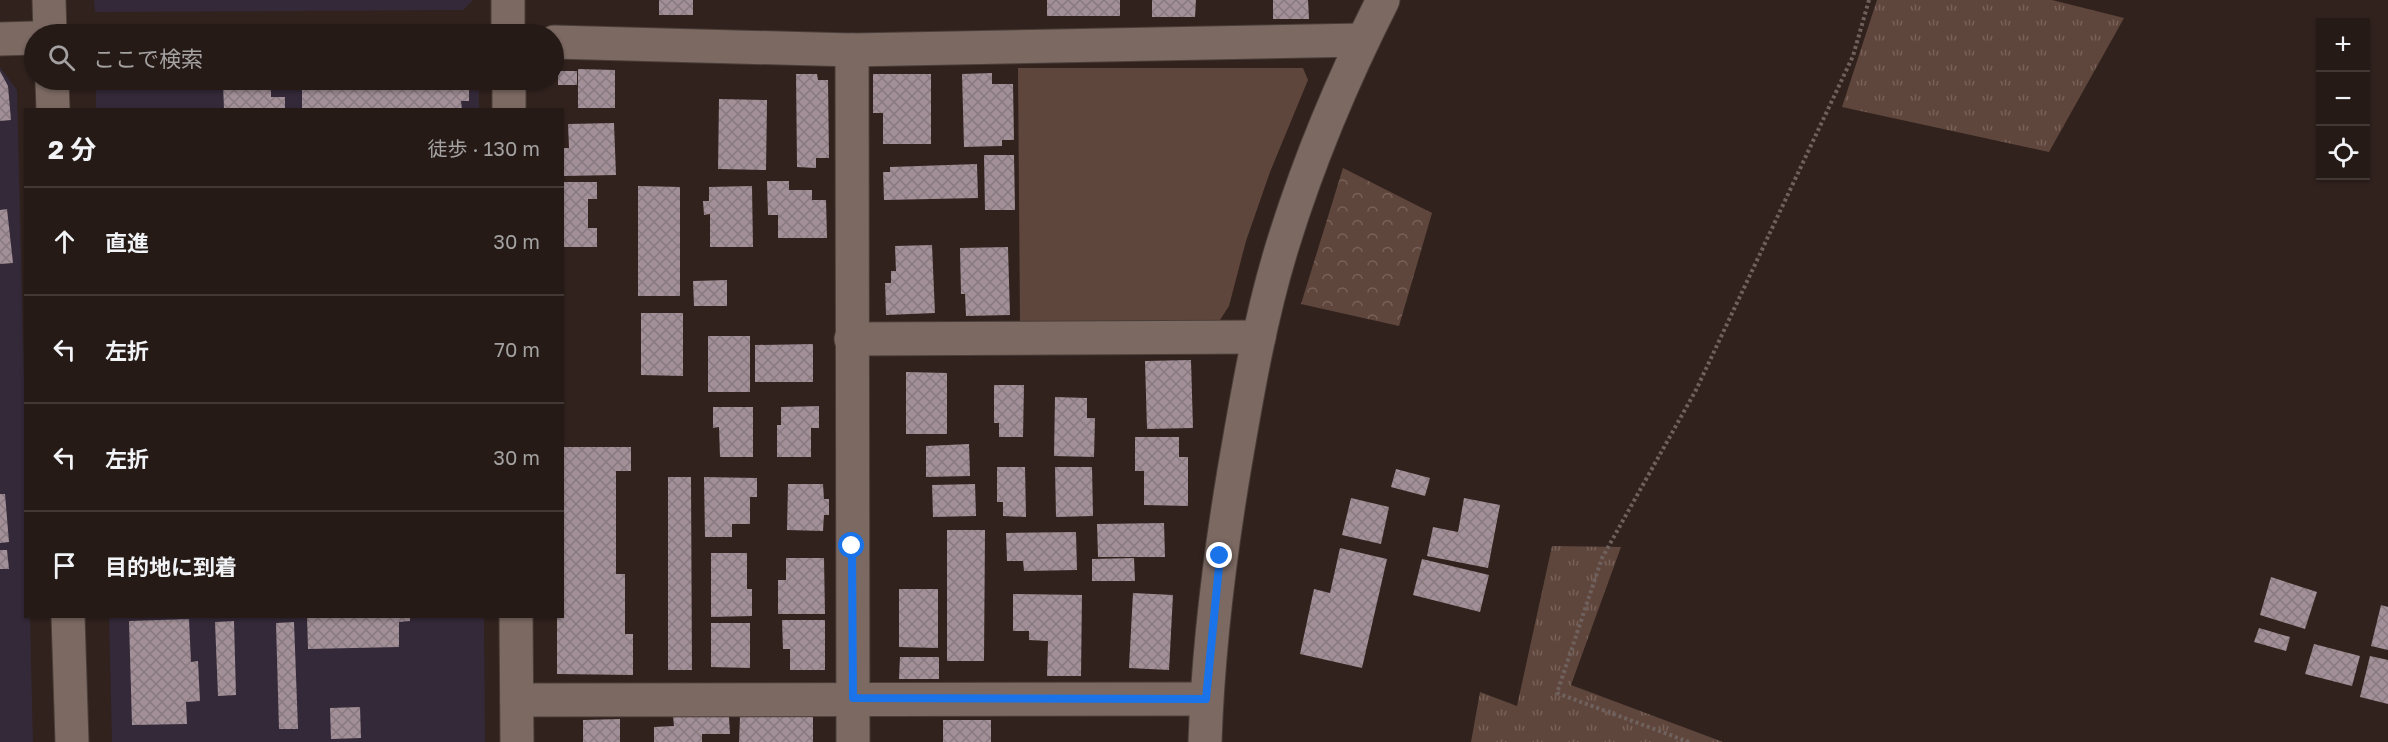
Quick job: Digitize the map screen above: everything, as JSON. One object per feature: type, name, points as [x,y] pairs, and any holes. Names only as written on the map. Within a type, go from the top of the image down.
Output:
[{"type":"street","points":[[50,0],[50,24]]},
{"type":"street","points":[[508,0],[508,24]]},
{"type":"street","points":[[1205,742],[1206,699],[1220,556],[1259,337],[1283,245],[1318,141],[1383,0]]},
{"type":"street","points":[[0,39],[24,38]]},
{"type":"street","points":[[564,42],[852,50],[1363,40]]},
{"type":"street","points":[[852,50],[851,339],[854,742]]},
{"type":"street","points":[[52,90],[53,108]]},
{"type":"street","points":[[509,90],[509,108]]},
{"type":"street","points":[[851,339],[1259,337]]},
{"type":"street","points":[[69,618],[72,742]]},
{"type":"street","points":[[516,618],[518,742]]},
{"type":"street","points":[[517,700],[1206,699]]},
{"type":"path","points":[[1689,742],[1557,693],[1602,558],[1696,390],[1853,56],[1869,0]]},
{"type":"shaded area","points":[[94,0],[473,0],[463,10],[95,12]]},
{"type":"shaded area","points":[[0,67],[17,90],[24,376],[24,618],[30,618],[33,742],[0,742]]},
{"type":"shaded area","points":[[96,90],[479,90],[479,108],[96,108]]},
{"type":"shaded area","points":[[109,618],[484,618],[485,742],[112,742]]},
{"type":"green space","points":[[1877,0],[2052,0],[2124,18],[2049,152],[1842,107]]},
{"type":"green space","points":[[1018,68],[1303,68],[1308,80],[1270,172],[1246,241],[1229,306],[1220,320],[1020,322]]},
{"type":"green space","points":[[1343,168],[1432,213],[1399,326],[1301,304]]},
{"type":"green space","points":[[1552,546],[1621,547],[1571,685],[1723,742],[1471,742],[1480,692],[1517,706]]},
{"type":"building","points":[[659,0],[693,0],[693,15],[659,15]]},
{"type":"building","points":[[1047,0],[1120,0],[1120,16],[1047,16]]},
{"type":"building","points":[[1152,0],[1196,0],[1195,17],[1152,17]]},
{"type":"building","points":[[1273,0],[1308,0],[1309,19],[1273,19]]},
{"type":"building","points":[[578,69],[615,70],[615,108],[578,108]]},
{"type":"building","points":[[0,71],[8,86],[11,120],[0,121]]},
{"type":"building","points":[[564,71],[577,71],[577,85],[564,85]]},
{"type":"building","points":[[992,73],[992,84],[1013,84],[1014,140],[1002,140],[1002,146],[964,147],[962,74]]},
{"type":"building","points":[[796,74],[817,74],[818,80],[828,80],[829,158],[816,158],[816,168],[797,167]]},
{"type":"building","points":[[873,74],[931,74],[931,144],[883,144],[883,113],[873,113]]},
{"type":"building","points":[[223,90],[271,90],[271,97],[285,97],[285,108],[224,108]]},
{"type":"building","points":[[302,90],[469,90],[469,101],[461,101],[462,108],[302,108]]},
{"type":"building","points":[[719,99],[767,100],[766,170],[718,169]]},
{"type":"building","points":[[614,123],[616,175],[564,176],[564,148],[569,148],[568,124]]},
{"type":"building","points":[[984,155],[1014,155],[1015,210],[985,210]]},
{"type":"building","points":[[977,164],[978,198],[884,200],[883,172],[890,172],[890,167]]},
{"type":"building","points":[[767,181],[789,181],[789,190],[812,190],[812,200],[826,200],[827,238],[778,238],[778,215],[768,215]]},
{"type":"building","points":[[564,182],[597,182],[597,199],[588,199],[588,228],[597,228],[597,247],[564,247]]},
{"type":"building","points":[[638,186],[680,187],[680,296],[638,296]]},
{"type":"building","points":[[752,186],[753,247],[710,247],[710,214],[704,215],[703,201],[709,201],[709,187]]},
{"type":"building","points":[[7,209],[13,263],[0,264],[0,210]]},
{"type":"building","points":[[932,245],[935,313],[886,315],[885,283],[891,283],[891,271],[896,271],[895,246]]},
{"type":"building","points":[[1008,247],[1010,315],[966,316],[965,294],[961,294],[960,248]]},
{"type":"building","points":[[727,280],[727,306],[694,306],[693,281]]},
{"type":"building","points":[[641,313],[683,313],[683,376],[641,375]]},
{"type":"building","points":[[708,336],[750,336],[750,392],[708,392]]},
{"type":"building","points":[[813,344],[813,382],[755,382],[755,345]]},
{"type":"building","points":[[1191,360],[1193,428],[1147,429],[1145,361]]},
{"type":"building","points":[[906,372],[947,373],[947,434],[906,434]]},
{"type":"building","points":[[994,385],[1024,385],[1023,437],[999,437],[999,423],[994,423]]},
{"type":"building","points":[[1055,397],[1087,398],[1087,418],[1095,418],[1094,457],[1054,456]]},
{"type":"building","points":[[819,406],[819,428],[811,428],[811,457],[777,457],[777,425],[781,425],[781,407]]},
{"type":"building","points":[[713,407],[753,407],[753,457],[720,457],[719,427],[713,428]]},
{"type":"building","points":[[1135,437],[1179,437],[1179,457],[1188,457],[1188,506],[1144,505],[1144,471],[1135,471]]},
{"type":"building","points":[[969,444],[970,476],[926,477],[926,446]]},
{"type":"building","points":[[564,447],[631,447],[631,471],[616,471],[616,574],[625,574],[625,634],[633,634],[633,675],[557,674],[557,618],[564,618]]},
{"type":"building","points":[[997,467],[1025,467],[1026,517],[1003,516],[1003,502],[997,502]]},
{"type":"building","points":[[1055,467],[1092,467],[1093,516],[1056,517]]},
{"type":"building","points":[[1396,469],[1430,478],[1425,496],[1391,487]]},
{"type":"building","points":[[668,477],[691,477],[692,670],[668,670]]},
{"type":"building","points":[[704,477],[757,478],[757,497],[750,497],[750,524],[732,524],[732,537],[705,537]]},
{"type":"building","points":[[788,484],[823,484],[824,499],[829,499],[829,515],[824,515],[823,531],[787,530]]},
{"type":"building","points":[[975,484],[976,516],[933,517],[932,485]]},
{"type":"building","points":[[0,494],[5,494],[9,542],[0,543]]},
{"type":"building","points":[[1351,498],[1389,507],[1381,544],[1342,535]]},
{"type":"building","points":[[1464,498],[1500,505],[1488,568],[1427,556],[1433,527],[1458,532]]},
{"type":"building","points":[[1164,523],[1165,557],[1098,557],[1097,524]]},
{"type":"building","points":[[947,530],[985,530],[984,661],[947,661]]},
{"type":"building","points":[[1076,532],[1077,570],[1024,571],[1023,561],[1007,561],[1006,533]]},
{"type":"building","points":[[1340,548],[1387,559],[1362,668],[1300,654],[1314,589],[1330,593]]},
{"type":"building","points":[[0,550],[7,550],[9,569],[0,569]]},
{"type":"building","points":[[711,553],[747,553],[747,589],[752,589],[752,616],[711,617]]},
{"type":"building","points":[[786,558],[824,558],[825,614],[778,614],[778,580],[786,580]]},
{"type":"building","points":[[1134,558],[1135,581],[1092,581],[1092,559]]},
{"type":"building","points":[[1422,559],[1489,575],[1480,612],[1413,595]]},
{"type":"building","points":[[2271,577],[2317,592],[2305,629],[2260,615]]},
{"type":"building","points":[[899,589],[938,589],[938,648],[899,647]]},
{"type":"building","points":[[1133,593],[1173,595],[1169,670],[1129,668]]},
{"type":"building","points":[[1013,594],[1082,595],[1081,676],[1047,676],[1048,641],[1029,640],[1029,631],[1013,631]]},
{"type":"building","points":[[2381,605],[2388,607],[2388,650],[2371,646]]},
{"type":"building","points":[[307,618],[410,618],[410,621],[399,622],[399,647],[308,649]]},
{"type":"building","points":[[189,619],[191,662],[198,661],[200,701],[186,702],[187,724],[132,725],[129,621]]},
{"type":"building","points":[[782,620],[825,620],[825,670],[790,670],[790,649],[783,649]]},
{"type":"building","points":[[234,621],[236,695],[218,696],[215,622]]},
{"type":"building","points":[[294,622],[298,729],[279,729],[276,623]]},
{"type":"building","points":[[711,623],[750,623],[750,668],[711,667]]},
{"type":"building","points":[[2259,628],[2290,637],[2286,651],[2254,642]]},
{"type":"building","points":[[2314,644],[2360,656],[2352,686],[2305,674]]},
{"type":"building","points":[[2370,656],[2388,660],[2388,704],[2360,697]]},
{"type":"building","points":[[900,657],[939,657],[939,679],[899,679]]},
{"type":"building","points":[[360,707],[361,738],[331,739],[330,708]]},
{"type":"building","points":[[673,717],[729,717],[730,734],[702,734],[702,742],[654,742],[654,727],[674,726]]},
{"type":"building","points":[[740,717],[813,717],[813,742],[739,742]]},
{"type":"building","points":[[620,719],[620,742],[583,742],[583,720]]},
{"type":"building","points":[[943,720],[991,720],[991,742],[943,742]]},
{"type":"route","points":[[852,546],[853,698],[1206,699],[1220,556]]}]
